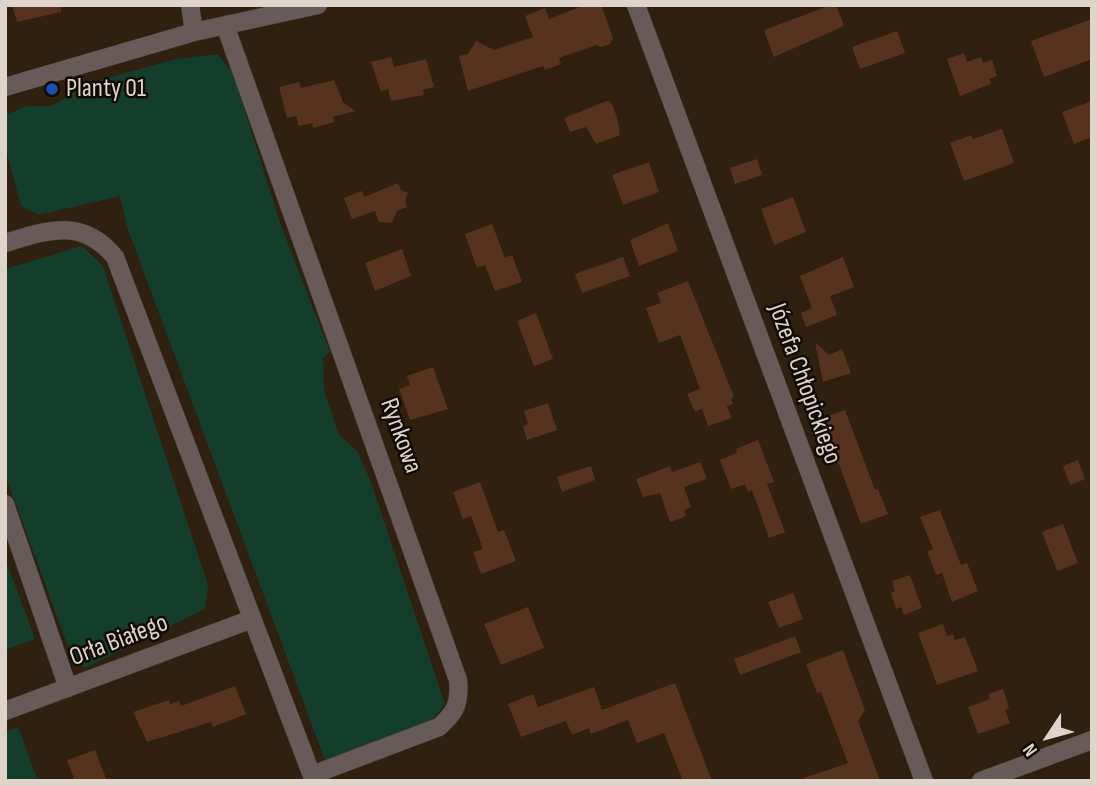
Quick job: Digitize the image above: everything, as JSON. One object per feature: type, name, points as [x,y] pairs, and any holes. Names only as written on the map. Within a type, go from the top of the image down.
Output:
[{"type":"street","points":[[190,5],[194,32]]},
{"type":"street","points":[[5,87],[194,32],[318,5]]},
{"type":"street","name":"Józefa Chłopickiego","points":[[636,5],[924,781]]},
{"type":"street","name":"Rynkowa","points":[[225,25],[458,680],[460,701],[439,727],[313,778]]},
{"type":"street","points":[[6,240],[59,228],[90,235],[102,242],[115,257],[313,778]]},
{"type":"street","points":[[5,504],[68,688]]},
{"type":"street","name":"Orła Białego","points":[[5,711],[252,619]]},
{"type":"street","points":[[981,781],[1092,740]]},
{"type":"green space","points":[[218,54],[234,76],[280,223],[330,352],[323,358],[324,390],[339,435],[357,451],[371,482],[445,704],[431,721],[325,760],[127,227],[120,196],[39,215],[21,206],[5,146],[5,115],[27,106],[52,106],[89,83],[176,59]]},
{"type":"green space","points":[[82,246],[103,266],[208,585],[205,609],[85,668],[72,658],[5,474],[5,269]]},
{"type":"green space","points":[[5,558],[35,639],[5,650]]},
{"type":"green space","points":[[18,727],[38,781],[5,781],[5,732]]},
{"type":"building","points":[[12,5],[61,5],[61,12],[17,22]]},
{"type":"building","points":[[585,5],[601,5],[613,38],[610,44],[601,47],[596,45],[559,58],[561,64],[545,70],[543,66],[468,91],[459,56],[468,54],[476,41],[494,50],[533,37],[525,16],[545,8],[549,19]]},
{"type":"building","points":[[836,5],[844,26],[774,57],[764,30]]},
{"type":"building","points":[[1092,19],[1092,59],[1044,77],[1031,41]]},
{"type":"building","points":[[897,31],[905,53],[860,69],[852,47]]},
{"type":"building","points":[[964,53],[967,62],[981,57],[983,63],[992,60],[997,76],[989,79],[991,84],[960,96],[947,59]]},
{"type":"building","points":[[391,57],[394,67],[426,59],[434,87],[423,90],[424,95],[391,101],[388,89],[381,92],[371,62]]},
{"type":"building","points":[[334,80],[343,102],[355,111],[333,117],[334,122],[313,128],[312,123],[299,126],[296,116],[287,118],[279,87],[299,82],[301,88]]},
{"type":"building","points":[[607,101],[611,102],[617,117],[620,135],[596,144],[586,127],[570,132],[564,118]]},
{"type":"building","points":[[1092,101],[1092,137],[1074,144],[1062,112]]},
{"type":"building","points":[[1002,129],[1014,163],[964,181],[950,143],[971,135],[973,139]]},
{"type":"building","points":[[757,159],[762,175],[735,184],[730,168]]},
{"type":"building","points":[[649,162],[659,192],[623,205],[612,175]]},
{"type":"building","points":[[398,183],[401,190],[408,193],[405,200],[407,207],[397,211],[392,223],[379,222],[375,211],[352,219],[344,198],[362,191],[364,197]]},
{"type":"building","points":[[793,197],[806,232],[774,245],[761,209]]},
{"type":"building","points":[[668,223],[678,251],[639,266],[630,240]]},
{"type":"building","points":[[492,224],[505,258],[512,255],[522,282],[495,291],[485,265],[477,268],[465,234]]},
{"type":"building","points":[[402,249],[411,276],[375,291],[365,263]]},
{"type":"building","points":[[623,257],[630,276],[582,293],[575,274]]},
{"type":"building","points":[[843,257],[854,287],[830,296],[837,315],[806,327],[801,313],[812,308],[800,276]]},
{"type":"building","points":[[688,281],[734,397],[731,399],[733,404],[727,406],[732,418],[708,426],[702,409],[695,412],[687,394],[700,389],[680,335],[659,343],[646,308],[661,303],[657,293]]},
{"type":"building","points":[[536,313],[553,359],[534,366],[517,321]]},
{"type":"building","points":[[815,342],[829,355],[842,349],[851,373],[823,382]]},
{"type":"building","points":[[433,367],[448,409],[410,420],[399,389],[410,385],[407,376]]},
{"type":"building","points":[[548,403],[557,430],[527,440],[523,426],[528,424],[524,411]]},
{"type":"building","points":[[845,410],[875,490],[878,489],[888,514],[861,524],[822,418]]},
{"type":"building","points":[[758,440],[774,482],[767,484],[785,532],[769,538],[752,490],[748,492],[745,484],[731,489],[720,460],[737,453],[736,449]]},
{"type":"building","points":[[1078,460],[1085,479],[1070,485],[1063,466]]},
{"type":"building","points":[[700,462],[707,479],[684,487],[691,507],[684,510],[686,516],[670,522],[660,493],[643,497],[636,479],[670,466],[672,472]]},
{"type":"building","points":[[591,466],[595,480],[562,492],[557,477]]},
{"type":"building","points":[[480,482],[498,532],[504,530],[516,561],[481,574],[473,552],[483,549],[471,516],[463,519],[453,492]]},
{"type":"building","points":[[940,510],[961,565],[967,563],[978,591],[952,602],[942,573],[936,575],[927,551],[933,549],[920,517]]},
{"type":"building","points":[[1063,524],[1078,563],[1057,571],[1042,532]]},
{"type":"building","points":[[910,575],[922,608],[904,615],[901,607],[896,609],[891,593],[895,591],[892,581]]},
{"type":"building","points":[[793,593],[803,619],[779,628],[768,602]]},
{"type":"building","points":[[528,607],[544,648],[501,665],[484,624]]},
{"type":"building","points":[[943,624],[947,636],[953,634],[955,640],[965,637],[978,671],[937,685],[918,633]]},
{"type":"building","points":[[795,636],[801,652],[740,675],[734,659]]},
{"type":"building","points":[[843,650],[865,710],[858,721],[880,781],[805,781],[804,778],[848,763],[821,692],[817,693],[806,664]]},
{"type":"building","points":[[675,683],[712,781],[683,781],[664,733],[637,743],[628,720],[591,734],[589,728],[572,735],[566,721],[521,737],[508,704],[533,694],[538,707],[594,687],[602,710]]},
{"type":"building","points":[[235,686],[246,714],[213,727],[211,722],[147,742],[133,712],[169,700],[170,704],[179,701],[181,706]]},
{"type":"building","points":[[1003,689],[1009,708],[1005,710],[1010,723],[978,734],[968,707],[990,699],[988,694]]},
{"type":"building","points":[[95,750],[107,781],[75,781],[67,760]]},
{"type":"place","name":"Planty 01","points":[[52,89]]}]
